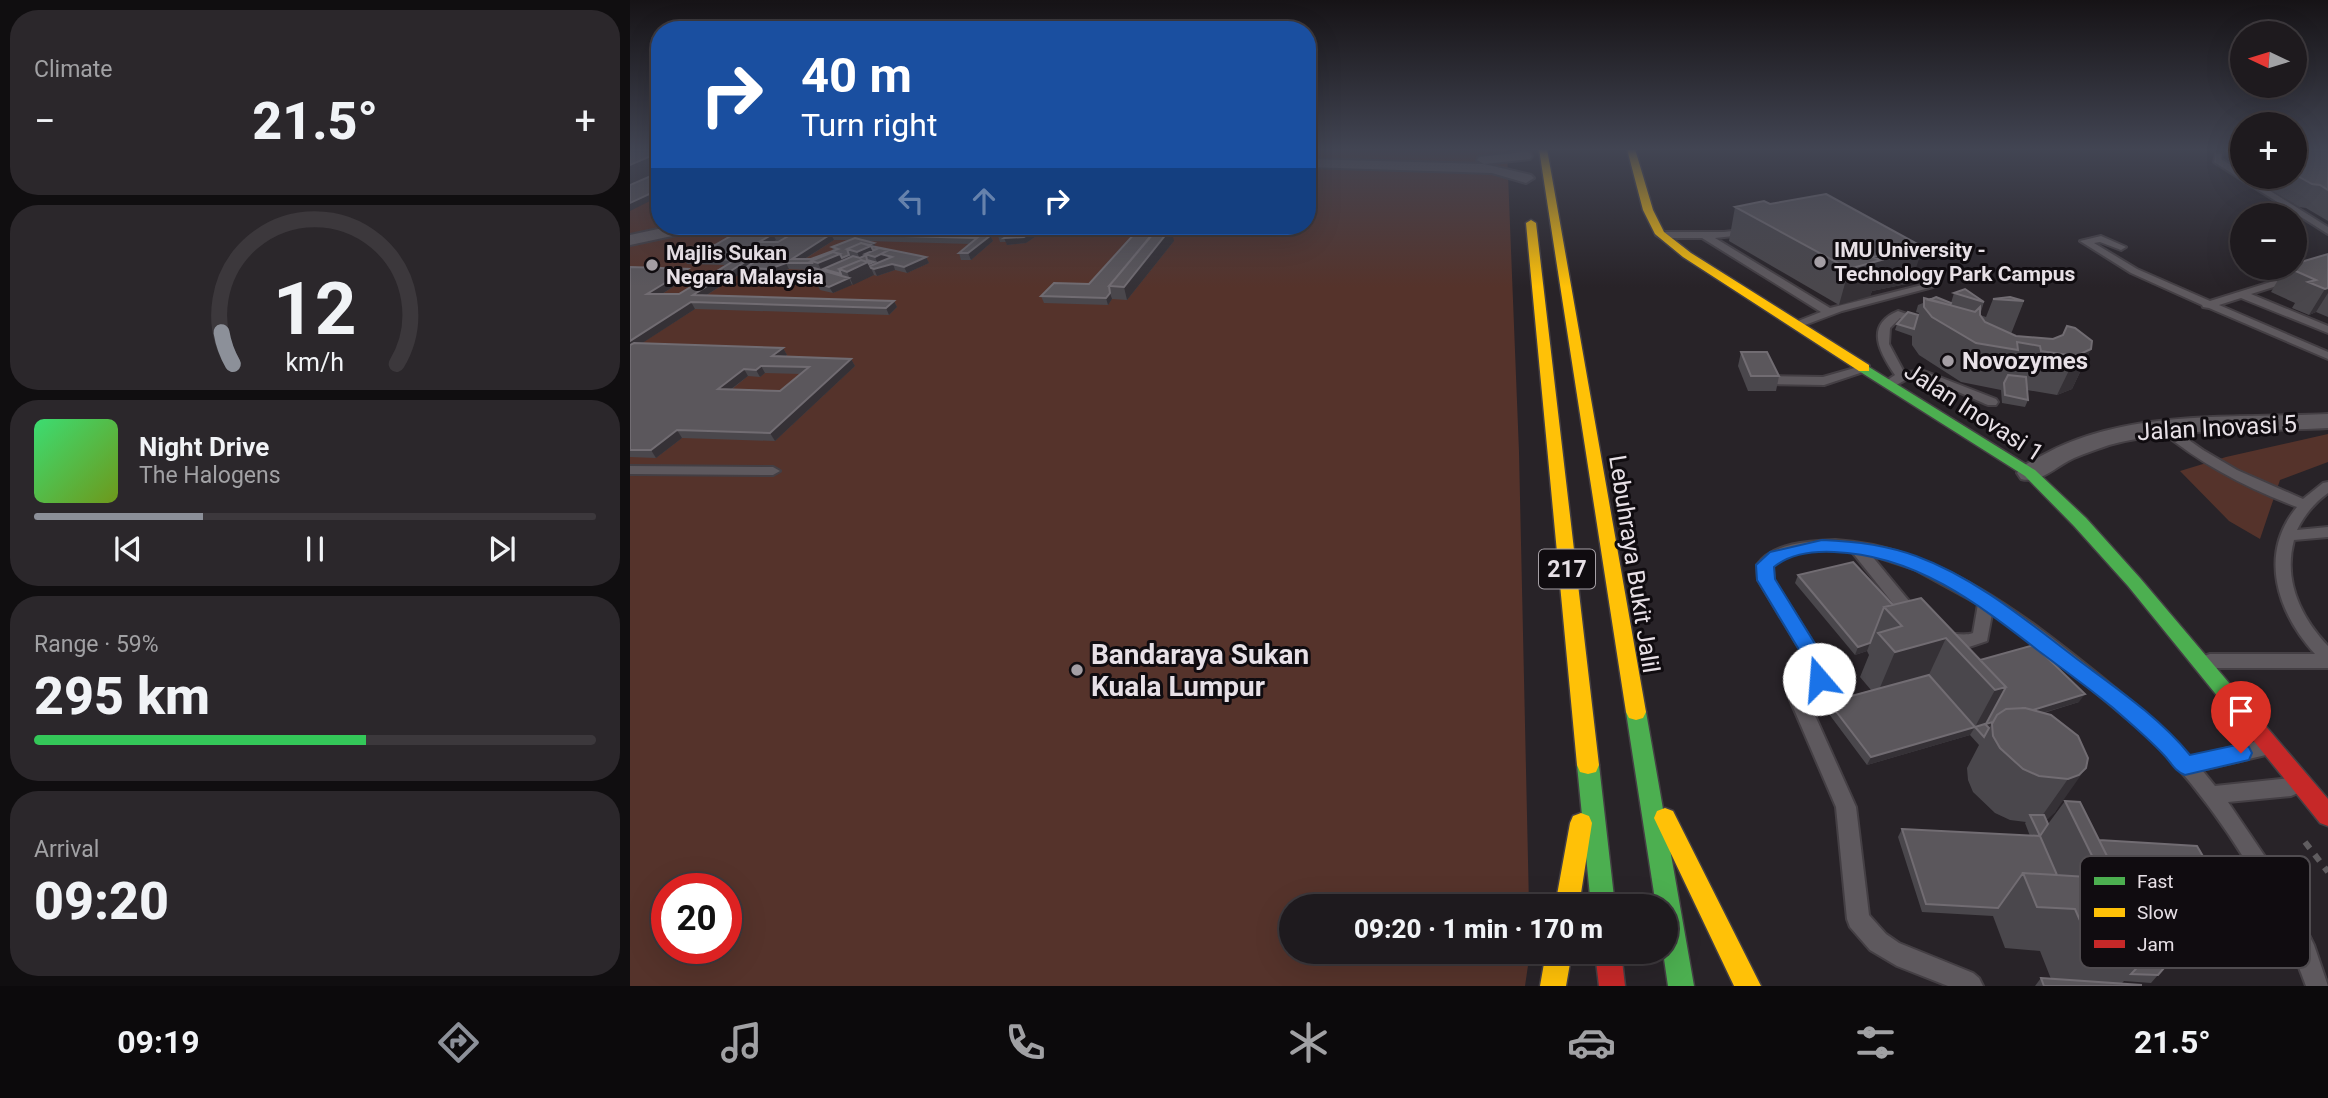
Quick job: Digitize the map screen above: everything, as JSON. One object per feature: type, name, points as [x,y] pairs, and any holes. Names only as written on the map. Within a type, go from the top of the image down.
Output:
[{"type":"main road","name":"217","points":[[1528,195],[1602,894]]},
{"type":"main road","name":"Lebuhraya Bukit Jalil","points":[[1551,195],[1681,986]]},
{"type":"main road","name":"Jalan Inovasi 1","points":[[1644,195],[1660,234],[1687,255],[1865,368],[1895,380],[2031,473],[2080,522],[2202,661],[2328,816]]},
{"type":"main road","points":[[1569,894],[1589,779]]},
{"type":"main road","points":[[1647,782],[1748,986]]},
{"type":"main road","points":[[1553,986],[1557,964]]},
{"type":"main road","points":[[1609,964],[1612,986]]},
{"type":"street","points":[[630,240],[653,235]]},
{"type":"street","name":"Jalan Inovasi 5","points":[[2031,473],[2053,457],[2081,446],[2143,429],[2328,421]]},
{"type":"lane","points":[[2272,195],[2328,230]]},
{"type":"lane","points":[[1660,234],[1704,235],[1762,230]]},
{"type":"lane","points":[[1704,235],[1829,312]]},
{"type":"lane","points":[[2121,247],[2101,239],[2085,241],[2117,263],[2207,305],[2328,356]]},
{"type":"lane","points":[[1797,325],[1829,312],[1928,286],[1925,280],[1890,260]]},
{"type":"lane","points":[[2207,305],[2328,267]]},
{"type":"lane","points":[[2241,294],[2328,330]]},
{"type":"lane","points":[[1932,324],[1903,313],[1895,315],[1884,327],[1881,343],[1895,380],[1920,373],[1992,402]]},
{"type":"lane","points":[[1771,380],[1824,381],[1865,368]]},
{"type":"lane","points":[[2166,428],[2204,459],[2253,484],[2306,505]]},
{"type":"lane","points":[[630,470],[773,471]]},
{"type":"lane","points":[[2328,486],[2309,497],[2306,505],[2297,514],[2287,536],[2281,572],[2285,593],[2301,626],[2328,659]]},
{"type":"lane","points":[[2287,536],[2328,532]]},
{"type":"lane","points":[[1971,986],[1965,981],[1882,947],[1868,935],[1858,919],[1846,807],[1799,700],[1801,690],[1819,679],[1820,668],[1770,588],[1763,572],[1768,560],[1802,548],[1822,545],[1856,547],[1910,560],[1951,579],[2060,654],[2171,748],[2211,795],[2254,856]]},
{"type":"lane","points":[[1856,547],[1926,630],[1941,638],[1966,642],[1981,638],[1986,601]]},
{"type":"lane","points":[[2202,661],[2328,659]]},
{"type":"lane","points":[[2185,766],[2272,746]]},
{"type":"lane","points":[[2211,795],[2303,786]]},
{"type":"lane","points":[[2310,962],[2318,986]]},
{"type":"shaded area","name":"Bandaraya Sukan Kuala Lumpur","points":[[630,195],[651,195],[651,235],[1316,235],[1316,195],[1509,195],[1519,452],[1529,894],[1279,894],[1279,964],[1528,964],[1525,986],[630,986]]},
{"type":"shaded area","points":[[2328,434],[2328,462],[2280,480],[2260,539],[2229,521],[2180,471],[2226,457]]},
{"type":"building","points":[[630,195],[647,195],[630,203]]},
{"type":"building","points":[[1828,195],[1923,247],[1873,257],[1881,260],[1849,269],[1735,207],[1764,201],[1770,204]]},
{"type":"building","points":[[732,235],[771,235],[759,242],[778,242],[790,235],[829,235],[792,259],[811,259],[838,249],[832,247],[855,238],[874,243],[861,243],[847,249],[849,255],[842,258],[840,254],[833,252],[811,261],[812,263],[786,263],[769,269],[745,268],[757,260],[748,260],[693,295],[894,301],[886,308],[691,302],[630,341],[630,267],[688,269],[647,294],[679,294],[735,260],[683,257],[689,255],[681,254],[700,244],[715,245]]},
{"type":"building","points":[[868,235],[991,235],[968,253],[959,253],[977,238]]},
{"type":"building","points":[[1027,235],[1004,238],[1007,236],[998,236]]},
{"type":"building","points":[[1133,235],[1152,235],[1109,286],[1110,293],[1106,298],[1041,296],[1054,283],[1089,284]]},
{"type":"building","points":[[1152,235],[1165,235],[1124,287],[1109,286]]},
{"type":"building","points":[[861,243],[871,246],[857,252],[847,249]]},
{"type":"building","points":[[871,246],[926,257],[904,267],[892,264],[874,269],[870,266],[892,257],[881,254],[889,250],[873,250]]},
{"type":"building","points":[[879,248],[889,250],[875,257],[865,254]]},
{"type":"building","points":[[833,252],[840,254],[818,263],[811,261]]},
{"type":"building","points":[[2328,254],[2328,288],[2308,282],[2316,280],[2307,276],[2307,260]]},
{"type":"building","points":[[866,255],[867,260],[874,262],[869,264],[861,260],[839,269],[841,274],[823,269],[853,256],[860,258]]},
{"type":"building","points":[[861,260],[868,262],[847,272],[839,269]]},
{"type":"building","points":[[814,268],[849,278],[829,287],[816,283],[822,280],[794,276]]},
{"type":"building","points":[[1965,289],[1984,302],[1954,293]]},
{"type":"building","points":[[1936,297],[1951,303],[1950,305],[1929,300]]},
{"type":"building","points":[[2010,297],[2024,301],[1993,299]]},
{"type":"building","points":[[1924,298],[1975,312],[1980,307],[1980,315],[1985,322],[2016,336],[2053,339],[2063,335],[2067,326],[2075,328],[2092,341],[2091,349],[2076,356],[2041,351],[2040,346],[2017,342],[2018,350],[1976,343],[1932,317],[1924,307]]},
{"type":"building","points":[[1908,312],[1918,315],[1914,329],[1897,324]]},
{"type":"building","points":[[630,345],[783,348],[772,356],[851,359],[770,433],[677,430],[651,450],[630,450]],"holes":[[[761,366],[809,367],[780,391],[718,389],[744,369],[756,370]]]},
{"type":"building","points":[[1741,352],[1767,352],[1779,376],[1751,376]]},
{"type":"building","points":[[2008,375],[2026,377],[2028,400],[2005,395],[2004,383]]},
{"type":"building","points":[[1853,562],[1893,605],[1884,607],[1870,643],[1858,647],[1798,575]]},
{"type":"building","points":[[1921,598],[2006,687],[1995,690],[1946,638],[1895,652],[1878,633],[1902,626],[1884,607]]},
{"type":"building","points":[[2034,645],[2085,694],[2033,710],[2006,709],[1997,715],[1993,722],[1986,724],[2006,687],[1980,660]]},
{"type":"building","points":[[1929,675],[1975,727],[1871,757],[1829,702]]},
{"type":"building","points":[[2025,708],[2051,715],[2078,736],[2088,758],[2086,768],[2079,775],[2068,779],[2039,776],[2023,769],[2000,748],[1993,736],[1992,724],[1997,715],[2006,709]]},
{"type":"building","points":[[1985,724],[1989,728],[1984,737],[1975,727]]},
{"type":"building","points":[[2065,801],[2080,802],[2107,856],[2092,856]]},
{"type":"building","points":[[2030,815],[2044,815],[2048,824],[2040,836]]},
{"type":"building","points":[[1902,829],[2040,836],[2057,875],[2023,873],[1998,908],[1926,904]]},
{"type":"building","points":[[2099,840],[2197,846],[2203,856],[2107,856]]},
{"type":"building","points":[[2023,873],[2080,877],[2080,921],[2075,909],[2037,907]]},
{"type":"building","points":[[2137,968],[2164,968],[2158,975],[2131,974]]},
{"type":"building","points":[[2041,978],[2141,985],[2141,986],[2044,986]]},
{"type":"traffic: fast","points":[[1864,368],[2030,473],[2080,522],[2134,582],[2256,729]]},
{"type":"traffic: fast","points":[[1636,712],[1681,986]]},
{"type":"traffic: fast","points":[[1588,765],[1602,894]]},
{"type":"traffic: slow","points":[[1551,195],[1636,712]]},
{"type":"traffic: slow","points":[[1644,195],[1660,234],[1687,255],[1864,368]]},
{"type":"traffic: slow","points":[[1531,223],[1588,765]]},
{"type":"traffic: slow","points":[[1665,818],[1748,986]]},
{"type":"traffic: slow","points":[[1569,894],[1581,823]]},
{"type":"traffic: slow","points":[[1553,986],[1557,964]]},
{"type":"traffic: jam","points":[[2256,729],[2328,816]]},
{"type":"traffic: jam","points":[[1609,964],[1612,986]]},
{"type":"place","name":"IMU University - Technology Park Campus","points":[[1820,262]]},
{"type":"place","name":"Majlis Sukan Negara Malaysia","points":[[652,265]]},
{"type":"place","name":"Novozymes","points":[[1948,361]]},
{"type":"place","name":"Bandaraya Sukan Kuala Lumpur","points":[[1077,670]]},
{"type":"route","points":[[1819,679],[1820,668],[1815,657],[1763,572],[1768,560],[1802,548],[1822,545],[1856,547],[1910,560],[1951,579],[1996,607],[2117,700],[2171,748],[2185,766],[2241,753]]}]
